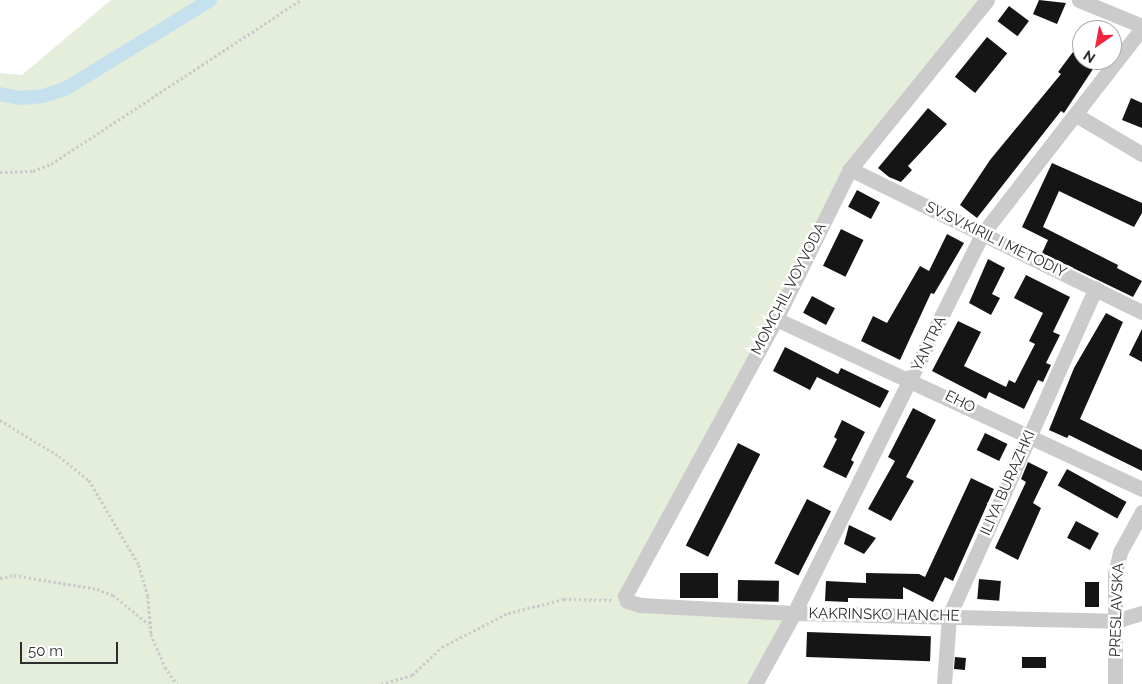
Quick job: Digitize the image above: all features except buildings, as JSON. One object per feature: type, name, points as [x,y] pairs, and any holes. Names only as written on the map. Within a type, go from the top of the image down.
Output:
[{"type":"street","name":"MOMCHIL VOYVODA","points":[[626,601],[627,590],[776,318],[850,169],[987,0]]},
{"type":"street","points":[[1079,0],[1142,27]]},
{"type":"street","name":"YANTRA","points":[[755,684],[794,613],[983,233],[1076,115],[1142,27]]},
{"type":"street","points":[[1076,115],[1142,154]]},
{"type":"street","name":"SV.SV.KIRIL I METODIY","points":[[850,169],[1142,312]]},
{"type":"street","name":"ILIYA BURAZHKI","points":[[944,684],[949,616],[1096,288]]},
{"type":"street","name":"EHO","points":[[776,318],[912,379],[1142,489]]},
{"type":"street","name":"PRESLAVSKA","points":[[1115,684],[1115,574],[1120,552],[1142,512]]},
{"type":"street","name":"KAKRINSKO HANCHE","points":[[626,601],[640,605],[794,613],[1115,621],[1142,613]]},
{"type":"path","points":[[0,172],[33,171],[52,164],[301,0]]},
{"type":"path","points":[[0,420],[59,456],[89,480],[139,565],[148,596],[149,624],[155,647],[177,684]]},
{"type":"path","points":[[0,578],[14,575],[97,589],[113,595],[149,624]]},
{"type":"path","points":[[381,684],[412,674],[442,647],[508,613],[564,599],[626,601]]},
{"type":"green space","points":[[111,0],[987,0],[866,146],[625,596],[794,613],[755,684],[0,684],[0,73],[22,75]]},
{"type":"waterway","points":[[0,94],[20,98],[43,96],[65,89],[210,0]]}]
